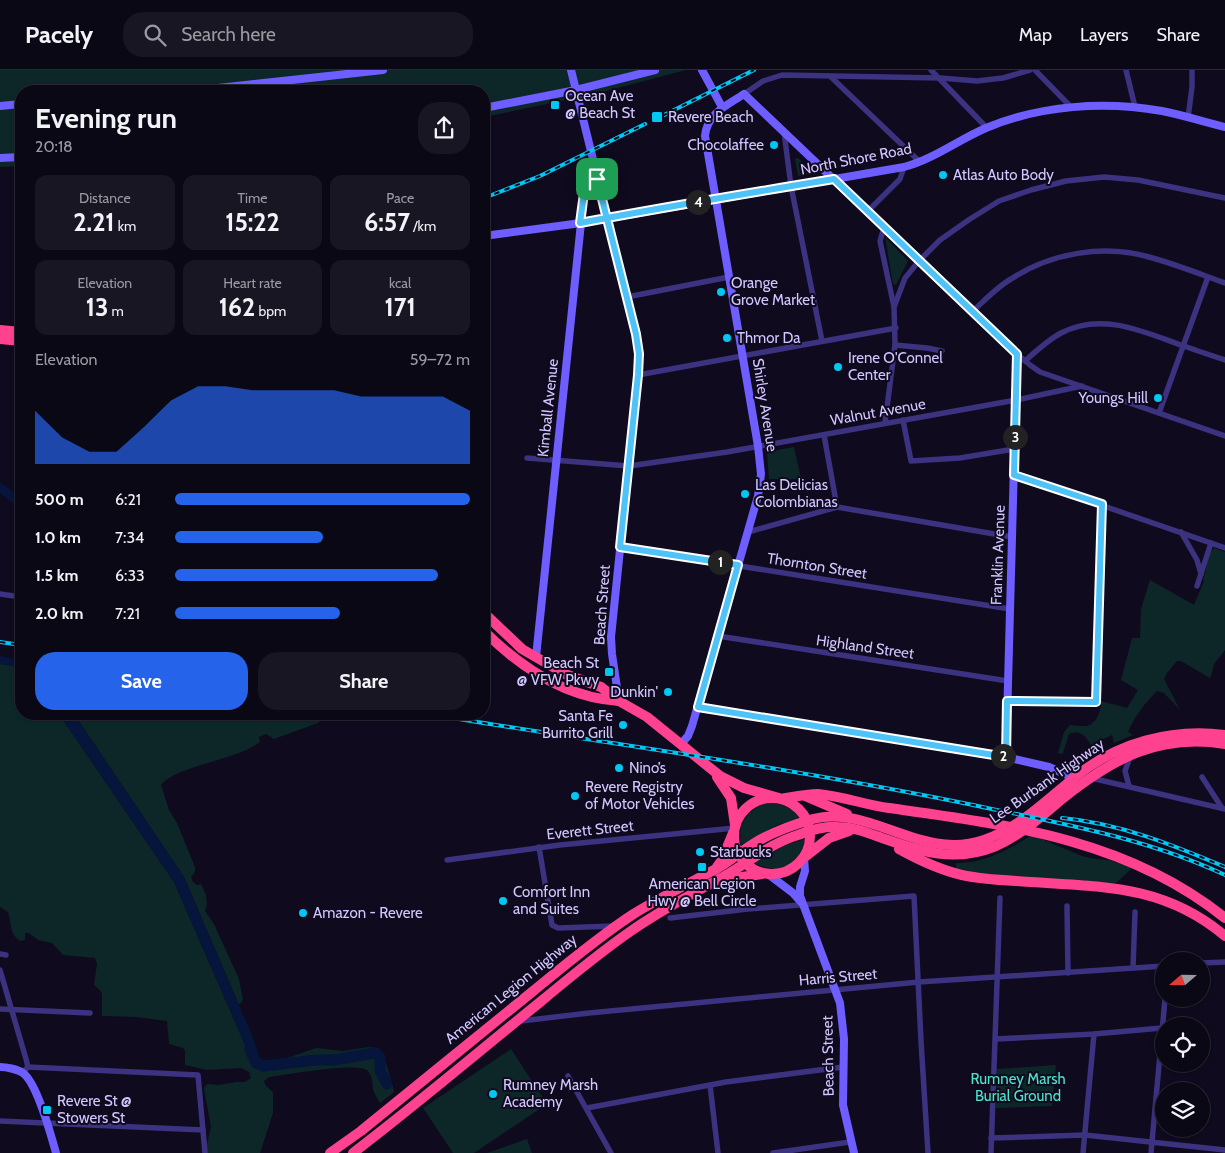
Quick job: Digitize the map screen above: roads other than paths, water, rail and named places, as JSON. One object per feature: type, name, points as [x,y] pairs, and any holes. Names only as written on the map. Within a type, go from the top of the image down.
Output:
[{"type":"highway","points":[[0,330],[15,331]]},
{"type":"highway","points":[[0,340],[15,341]]},
{"type":"highway","points":[[490,619],[509,638],[536,657],[566,674],[601,687],[680,741],[712,771],[731,798],[735,828],[734,842],[742,858],[754,870],[767,874]]},
{"type":"highway","points":[[490,636],[521,664],[546,679],[589,696],[619,700]]},
{"type":"highway","name":"Lee Burbank Highway","points":[[1056,800],[1074,778],[1108,755],[1146,740],[1188,733],[1225,735]]},
{"type":"highway","name":"Lee Burbank Highway","points":[[775,838],[835,816],[877,831],[916,850],[943,855],[977,852],[1004,836],[1024,818],[1056,800],[1111,764],[1133,753],[1181,742],[1225,744]]},
{"type":"highway","points":[[712,771],[744,788],[796,806],[809,826],[810,844],[804,857]]},
{"type":"highway","points":[[803,795],[877,831],[926,863],[963,876],[990,880],[1116,889],[1155,896],[1186,909],[1225,936]]},
{"type":"highway","points":[[713,870],[722,860],[740,815],[751,804],[763,799],[824,795],[877,806],[979,821],[1075,841],[1119,856],[1161,876],[1190,893],[1225,918]]},
{"type":"highway","name":"Lee Burbank Highway","points":[[809,826],[877,831]]},
{"type":"highway","points":[[712,883],[729,878],[777,874],[788,871],[835,835],[848,831],[860,831]]},
{"type":"highway","name":"American Legion Highway","points":[[352,1153],[623,936],[671,905],[712,883],[742,858],[775,838]]},
{"type":"highway","name":"American Legion Highway","points":[[330,1153],[361,1131],[576,956],[617,926],[668,893],[713,870],[742,858]]},
{"type":"street","points":[[246,85],[383,70]]},
{"type":"street","name":"Beach Street","points":[[571,70],[637,340],[638,375],[611,642],[619,700]]},
{"type":"street","points":[[490,107],[576,90],[655,70]]},
{"type":"street","points":[[702,70],[722,107],[763,81],[775,76],[940,78],[976,81],[1003,78],[1030,70]]},
{"type":"street","points":[[931,70],[987,128]]},
{"type":"street","points":[[1035,70],[1070,106]]},
{"type":"street","points":[[1126,70],[1135,107]]},
{"type":"street","points":[[1188,118],[1192,94],[1192,70]]},
{"type":"street","points":[[831,76],[920,162]]},
{"type":"street","points":[[744,94],[886,227],[1017,354],[1040,372],[1225,436]]},
{"type":"street","points":[[0,106],[15,105]]},
{"type":"street","name":"North Shore Road","points":[[490,235],[580,223],[904,167],[920,162],[987,128],[1015,118],[1070,106],[1135,107],[1164,111],[1225,127]]},
{"type":"street","name":"Shirley Avenue","points":[[680,741],[691,731],[760,485],[761,469],[744,356],[705,136],[708,123],[722,107]]},
{"type":"street","points":[[784,130],[791,186],[822,341]]},
{"type":"street","points":[[0,158],[15,157]]},
{"type":"street","name":"Kimball Avenue","points":[[536,657],[580,223],[586,178],[593,164]]},
{"type":"street","points":[[868,211],[900,180],[904,167]]},
{"type":"street","points":[[894,307],[905,278],[940,240],[999,201],[1031,190],[1066,181],[1104,177],[1138,180],[1225,198]]},
{"type":"street","points":[[884,424],[896,328],[894,307],[880,241],[886,227]]},
{"type":"street","points":[[973,311],[1010,279],[1046,261],[1066,255],[1091,251],[1131,253],[1149,257],[1225,282]]},
{"type":"street","points":[[627,297],[729,277]]},
{"type":"street","points":[[1159,413],[1208,277]]},
{"type":"street","points":[[1025,361],[1051,339],[1063,332],[1090,324],[1132,327],[1225,360]]},
{"type":"street","points":[[638,375],[896,328]]},
{"type":"street","points":[[895,345],[942,351]]},
{"type":"street","name":"Franklin Avenue","points":[[1006,757],[1017,354]]},
{"type":"street","name":"Walnut Avenue","points":[[526,458],[629,466],[884,424],[1082,386]]},
{"type":"street","points":[[904,420],[911,461],[960,458],[1014,449]]},
{"type":"street","points":[[824,434],[837,507]]},
{"type":"street","points":[[1014,475],[1225,548]]},
{"type":"street","points":[[1007,701],[1096,702],[1102,504]]},
{"type":"street","points":[[748,532],[837,507],[1012,537]]},
{"type":"street","points":[[1181,532],[1197,560],[1201,574]]},
{"type":"street","points":[[1196,586],[1211,543]]},
{"type":"street","name":"Thornton Street","points":[[620,547],[1010,609]]},
{"type":"street","points":[[0,594],[15,596]]},
{"type":"street","name":"Highland Street","points":[[718,636],[1008,681]]},
{"type":"street","points":[[698,707],[1006,757],[1052,768],[1074,778]]},
{"type":"street","points":[[1129,786],[1126,767],[1133,753]]},
{"type":"street","points":[[1090,777],[1224,808]]},
{"type":"street","points":[[1202,777],[1224,808]]},
{"type":"street","name":"Everett Street","points":[[447,860],[539,847],[735,828]]},
{"type":"street","points":[[539,847],[552,925],[558,928],[617,926]]},
{"type":"street","name":"Beach Street","points":[[804,857],[805,871],[799,890],[803,905],[836,989],[843,1022],[843,1105],[854,1153]]},
{"type":"street","name":"Beach Street","points":[[767,874],[793,893],[803,905]]},
{"type":"street","points":[[670,918],[914,896],[928,1153]]},
{"type":"street","points":[[991,1153],[1000,898]]},
{"type":"street","points":[[1067,906],[1068,973]]},
{"type":"street","points":[[1133,968],[1135,912]]},
{"type":"street","points":[[1210,963],[1225,962]]},
{"type":"street","name":"Harris Street","points":[[515,1022],[836,989],[1155,967]]},
{"type":"street","points":[[0,970],[25,1070],[38,1099],[56,1153]]},
{"type":"street","points":[[0,1009],[90,1013]]},
{"type":"street","points":[[996,1039],[1155,1029]]},
{"type":"street","points":[[1083,1153],[1094,1034]]},
{"type":"street","points":[[0,1067],[25,1070],[198,1075],[205,1153]]},
{"type":"street","points":[[587,1108],[710,1085],[843,1067]]},
{"type":"street","points":[[1151,1153],[1158,1072]]},
{"type":"street","points":[[568,1076],[611,1153]]},
{"type":"street","points":[[710,1085],[718,1153]]},
{"type":"street","points":[[0,1121],[203,1130]]},
{"type":"street","points":[[991,1138],[1085,1135],[1225,1150]]},
{"type":"street","points":[[773,1153],[850,1142]]},
{"type":"water","points":[[0,482],[15,493],[15,504],[0,493]]},
{"type":"water","points":[[0,656],[15,659],[15,666],[0,664]]},
{"type":"water","points":[[63,720],[78,720],[184,877],[254,1040],[260,1060],[256,1064],[250,1062],[246,1047],[174,882]]},
{"type":"waterway","points":[[250,1049],[256,1063],[264,1066],[334,1060],[375,1053],[380,1057],[380,1071],[387,1084]]},
{"type":"railway","points":[[662,116],[754,70]]},
{"type":"railway","points":[[490,196],[540,176],[645,124]]},
{"type":"railway","points":[[0,642],[15,644]]},
{"type":"railway","points":[[466,720],[838,779],[973,805],[1070,825],[1133,841],[1195,862],[1225,875]]},
{"type":"railway","points":[[1062,818],[1104,825],[1145,836],[1225,867]]},
{"type":"place","name":"Ocean Ave @ Beach St","points":[[555,105]]},
{"type":"place","name":"Revere Beach","points":[[657,117]]},
{"type":"place","name":"Chocolaffee","points":[[774,145]]},
{"type":"place","name":"Atlas Auto Body","points":[[943,175]]},
{"type":"place","name":"Orange Grove Market","points":[[721,292]]},
{"type":"place","name":"Thmor Da","points":[[727,338]]},
{"type":"place","name":"Irene O'Connel Center","points":[[838,367]]},
{"type":"place","name":"Youngs Hill","points":[[1158,398]]},
{"type":"place","name":"Las Delicias Colombianas","points":[[745,494]]},
{"type":"place","name":"Beach St @ VFW Pkwy","points":[[609,672]]},
{"type":"place","name":"Dunkin'","points":[[668,692]]},
{"type":"place","name":"Santa Fe Burrito Grill","points":[[623,725]]},
{"type":"place","name":"Nino’s","points":[[619,768]]},
{"type":"place","name":"Revere Registry of Motor Vehicles","points":[[575,796]]},
{"type":"place","name":"Starbucks","points":[[700,852]]},
{"type":"place","name":"American Legion Hwy @ Bell Circle","points":[[702,867]]},
{"type":"place","name":"Comfort Inn and Suites","points":[[503,901]]},
{"type":"place","name":"Amazon - Revere","points":[[303,913]]},
{"type":"place","name":"Rumney Marsh Academy","points":[[493,1094]]},
{"type":"place","name":"Revere St @ Stowers St","points":[[47,1110]]},
{"type":"park label","name":"Rumney Marsh Burial Ground","points":[[1018,1088]]}]
